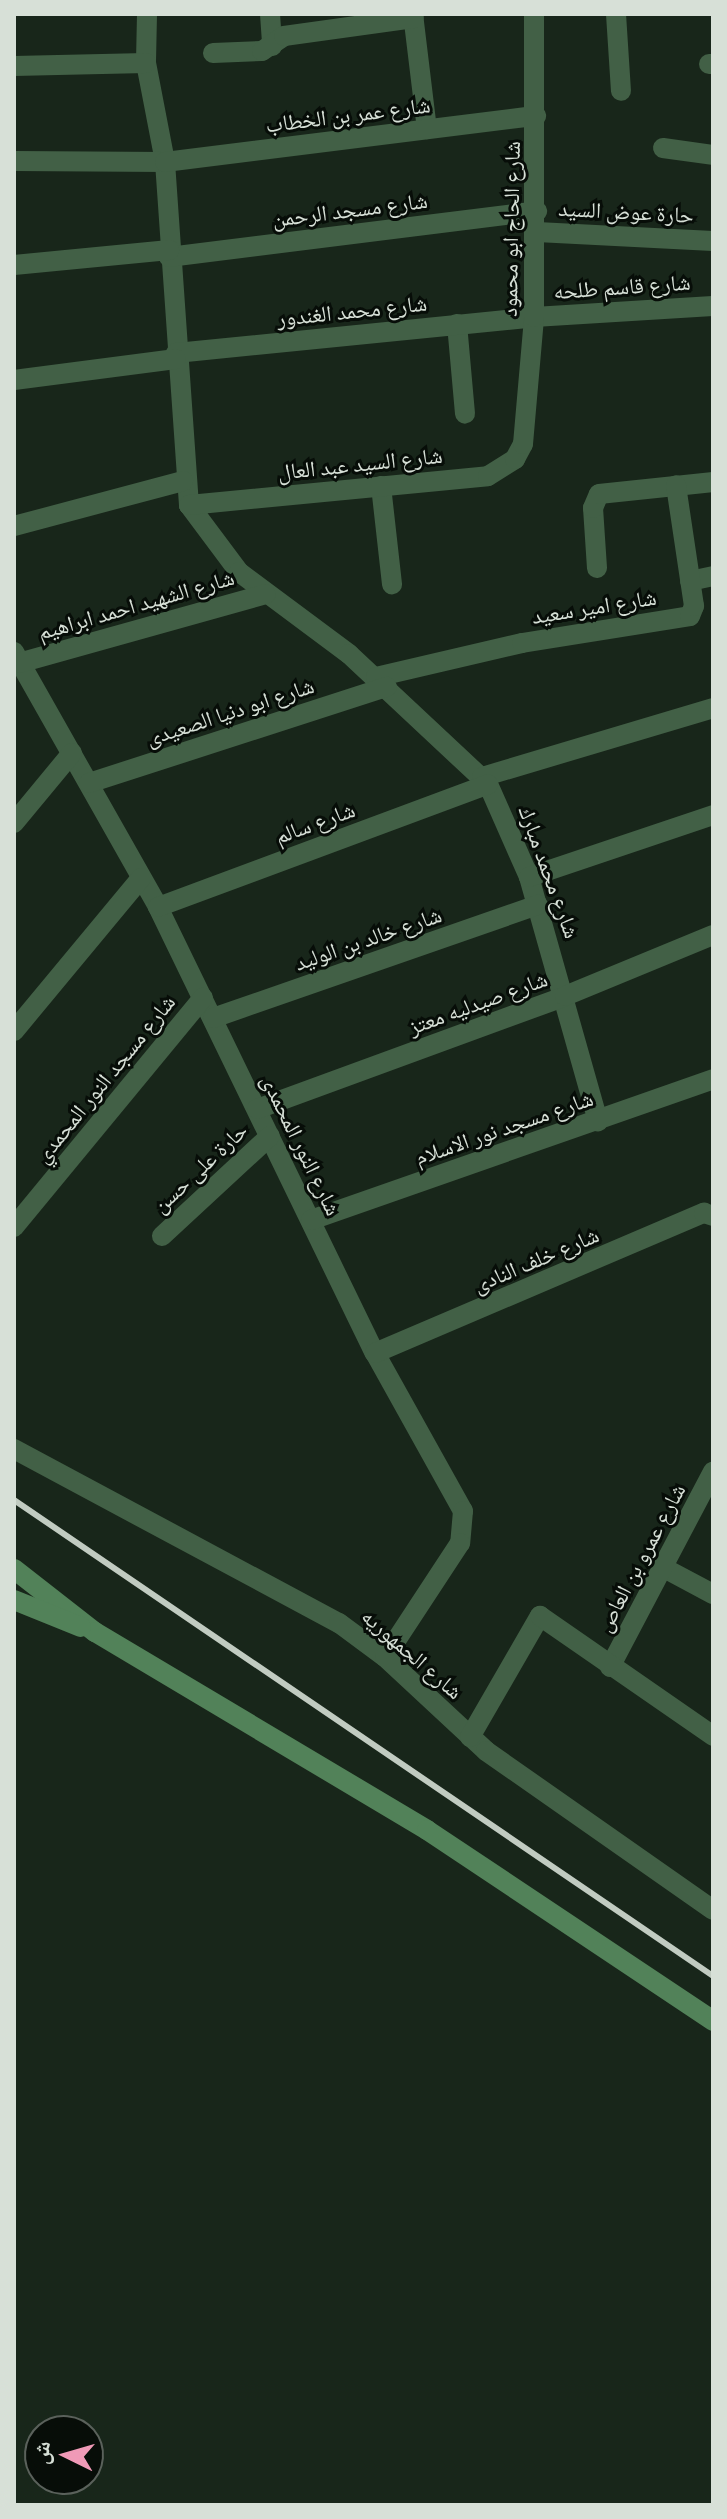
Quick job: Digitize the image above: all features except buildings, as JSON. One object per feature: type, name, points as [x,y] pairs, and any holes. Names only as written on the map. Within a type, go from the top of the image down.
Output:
[{"type":"main road","points":[[14,1569],[95,1632],[427,1830],[713,2021]]},
{"type":"main road","points":[[14,1600],[95,1632]]},
{"type":"street","name":"شارع محمد مبارك","points":[[147,14],[146,63],[165,162],[183,481],[189,505],[220,553],[266,594],[319,628],[485,780],[529,877],[598,1121]]},
{"type":"street","points":[[270,14],[272,46]]},
{"type":"street","name":"شارع الحاج ابو محمود","points":[[523,444],[534,317],[537,221],[534,14]]},
{"type":"street","points":[[616,14],[621,91]]},
{"type":"street","points":[[213,53],[272,46],[284,36],[414,16],[427,129]]},
{"type":"street","points":[[14,66],[146,63]]},
{"type":"street","name":"شارع عمر بن الخطاب","points":[[14,161],[165,162],[536,116]]},
{"type":"street","points":[[663,148],[713,155]]},
{"type":"street","name":"حارة عوض السيد","points":[[537,221],[713,241]]},
{"type":"street","name":"شارع مسجد الرحمن","points":[[14,265],[537,221]]},
{"type":"street","name":"شارع قاسم طلحه","points":[[534,317],[713,306]]},
{"type":"street","name":"شارع محمد الغندور","points":[[14,380],[176,356],[534,317]]},
{"type":"street","points":[[457,324],[465,414]]},
{"type":"street","name":"شارع السيد عبد العال","points":[[189,505],[488,476],[509,464],[523,444]]},
{"type":"street","points":[[14,526],[183,481]]},
{"type":"street","points":[[597,568],[593,508],[599,494],[713,482]]},
{"type":"street","name":"شارع امير سعيد","points":[[381,682],[522,643],[684,617],[694,606],[676,485]]},
{"type":"street","points":[[381,486],[392,584]]},
{"type":"street","points":[[690,581],[713,576]]},
{"type":"street","name":"شارع الشهيد احمد ابراهيم","points":[[17,658],[266,594]]},
{"type":"street","name":"شارع النور المحمدى","points":[[17,658],[158,907],[375,1353],[465,1522],[460,1543],[385,1657]]},
{"type":"street","name":"شارع ابو دنيا الصعيدى","points":[[89,783],[381,682]]},
{"type":"street","name":"شارع سالم","points":[[158,907],[485,780],[713,708]]},
{"type":"street","points":[[14,823],[72,753]]},
{"type":"street","points":[[529,877],[713,815]]},
{"type":"street","points":[[14,1031],[141,878]]},
{"type":"street","name":"شارع خالد بن الوليد","points":[[213,1018],[538,905]]},
{"type":"street","name":"شارع صيدليه معتز","points":[[257,1109],[565,996],[713,935]]},
{"type":"street","name":"شارع مسجد النور المحمدي","points":[[14,1227],[203,998]]},
{"type":"street","name":"شارع مسجد نور الاسلام","points":[[311,1220],[713,1079]]},
{"type":"street","name":"حارة على حسن","points":[[162,1236],[270,1136]]},
{"type":"street","name":"شارع خلف النادى","points":[[375,1353],[704,1213],[713,1216]]},
{"type":"street","name":"شارع الجمهوريه","points":[[14,1449],[339,1623],[385,1657],[470,1737],[713,1910]]},
{"type":"street","name":"شارع عمرو بن العاص","points":[[610,1667],[710,1483]]},
{"type":"street","points":[[664,1568],[713,1594]]},
{"type":"street","points":[[470,1737],[540,1616],[713,1736]]},
{"type":"railway","points":[[14,1500],[713,1976]]}]
